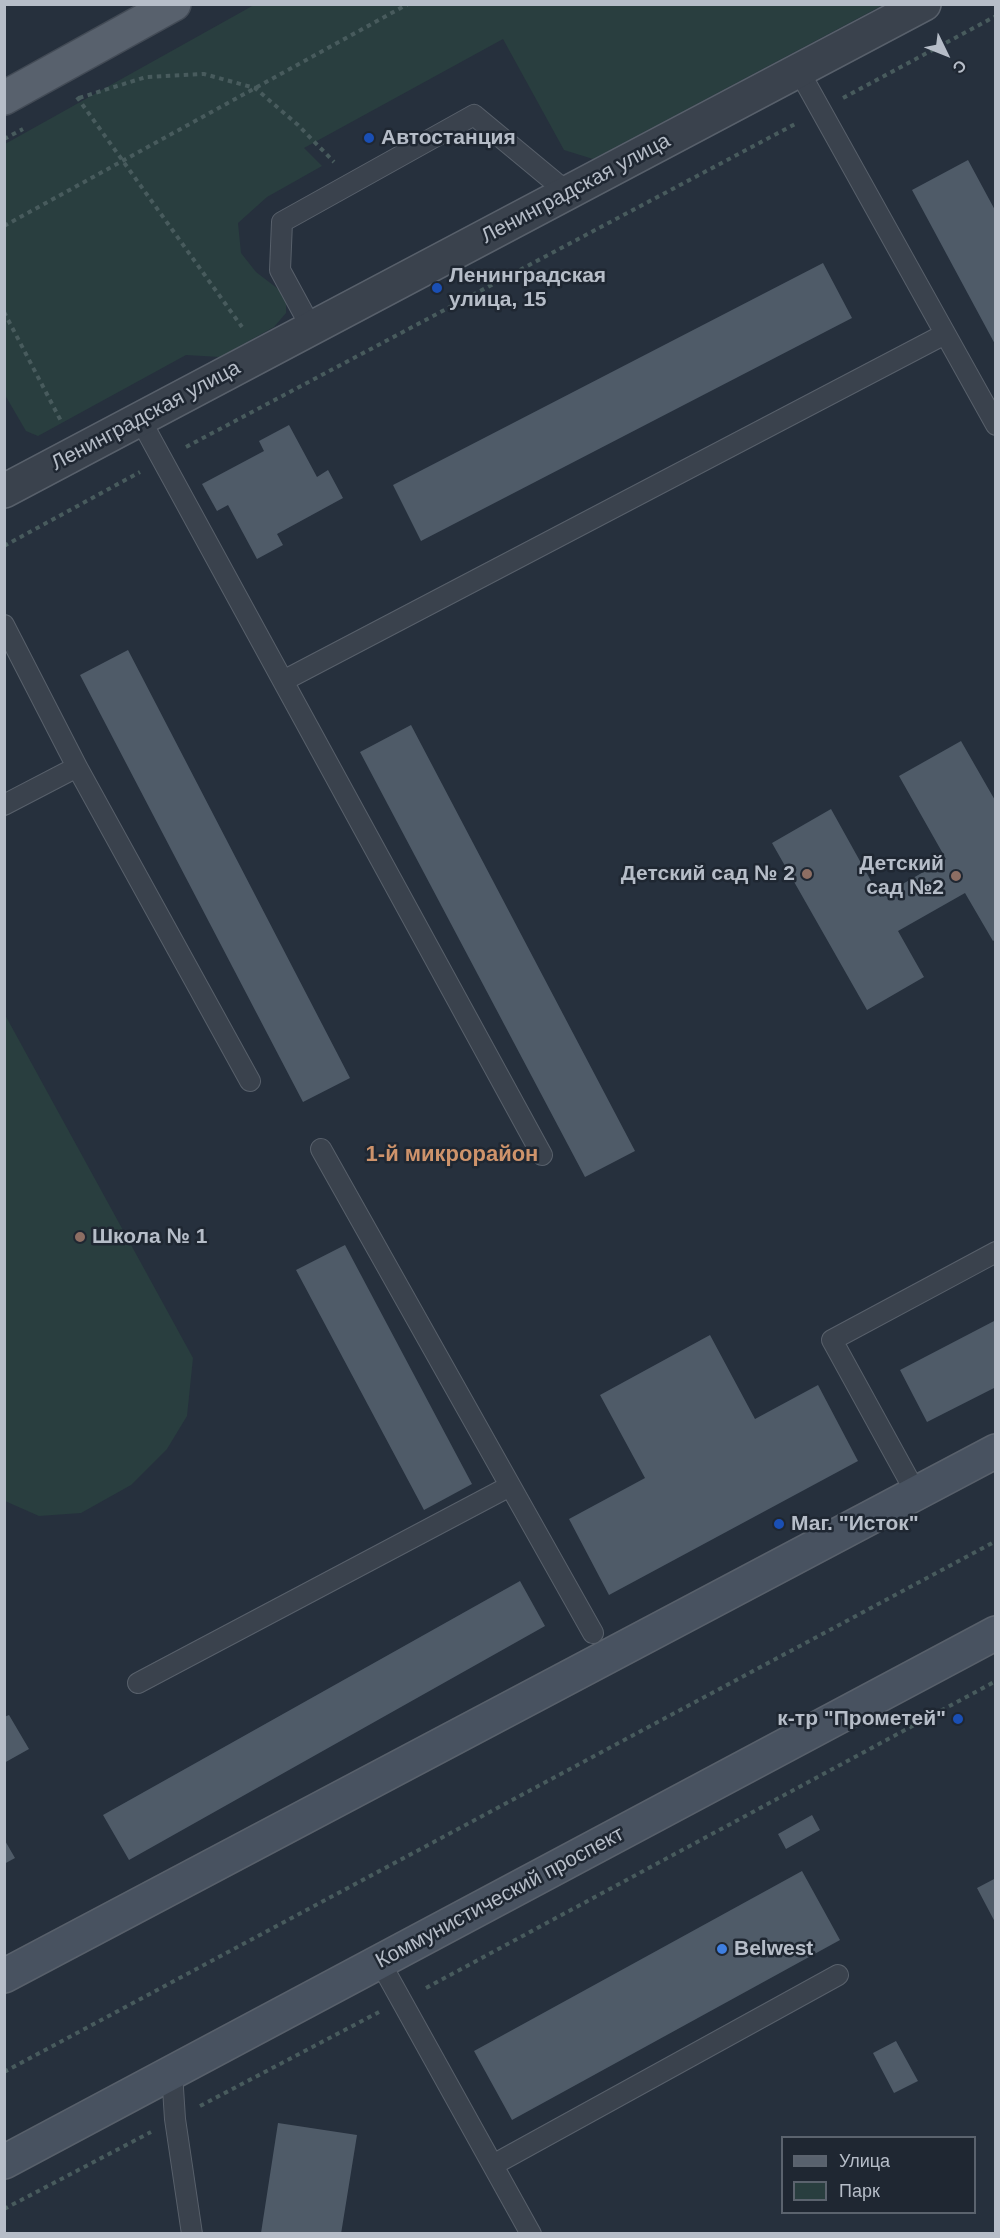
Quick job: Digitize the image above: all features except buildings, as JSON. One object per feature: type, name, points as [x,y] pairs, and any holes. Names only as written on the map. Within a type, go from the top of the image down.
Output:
[{"type":"main road","points":[[4,98],[174,4]]},
{"type":"main road","points":[[4,1976],[996,1451]]},
{"type":"main road","name":"Коммунистический проспект","points":[[4,2162],[996,1633]]},
{"type":"street","name":"Ленинградская улица","points":[[4,491],[924,4]]},
{"type":"lane","points":[[799,71],[996,425]]},
{"type":"lane","points":[[312,328],[279,270],[282,222],[474,115],[568,193]]},
{"type":"lane","points":[[283,681],[945,334]]},
{"type":"lane","points":[[140,418],[542,1155]]},
{"type":"lane","points":[[4,625],[77,767],[249,1081]]},
{"type":"lane","points":[[4,805],[77,767]]},
{"type":"lane","points":[[321,1149],[593,1633]]},
{"type":"lane","points":[[916,1492],[832,1340],[996,1252]]},
{"type":"lane","points":[[138,1683],[510,1485]]},
{"type":"lane","points":[[380,1962],[531,2234]]},
{"type":"lane","points":[[493,2165],[838,1976]]},
{"type":"lane","points":[[172,2073],[175,2119],[192,2234]]},
{"type":"path","points":[[4,226],[408,4]]},
{"type":"path","points":[[4,546],[996,16]]},
{"type":"path","points":[[57,69],[261,355]]},
{"type":"path","points":[[78,98],[146,77],[204,74],[255,88],[298,125],[353,182]]},
{"type":"path","points":[[4,312],[77,452]]},
{"type":"path","points":[[4,2072],[996,1541]]},
{"type":"path","points":[[4,2209],[402,2001],[996,1681]]},
{"type":"green space","points":[[254,5],[883,5],[593,159],[564,150],[503,39],[304,148],[322,166],[267,197],[238,223],[241,253],[256,272],[286,295],[286,313],[274,327],[220,357],[186,355],[38,436],[26,431],[5,395],[5,144]]},
{"type":"green space","points":[[4,1013],[193,1358],[187,1416],[167,1449],[131,1485],[81,1513],[39,1516],[5,1501]]},
{"type":"place","name":"Автостанция","points":[[369,138]]},
{"type":"place","name":"Ленинградская улица, 15","points":[[437,288]]},
{"type":"place","name":"Детский сад № 2","points":[[807,874]]},
{"type":"place","name":"Детский сад №2","points":[[956,876]]},
{"type":"place","name":"Школа № 1","points":[[80,1237]]},
{"type":"place","name":"Маг. \"Исток\"","points":[[779,1524]]},
{"type":"place","name":"к-тр \"Прометей\"","points":[[958,1719]]},
{"type":"place","name":"Belwest","points":[[722,1949]]},
{"type":"district","name":"1-й микрорайон","points":[[452,1155]]}]
